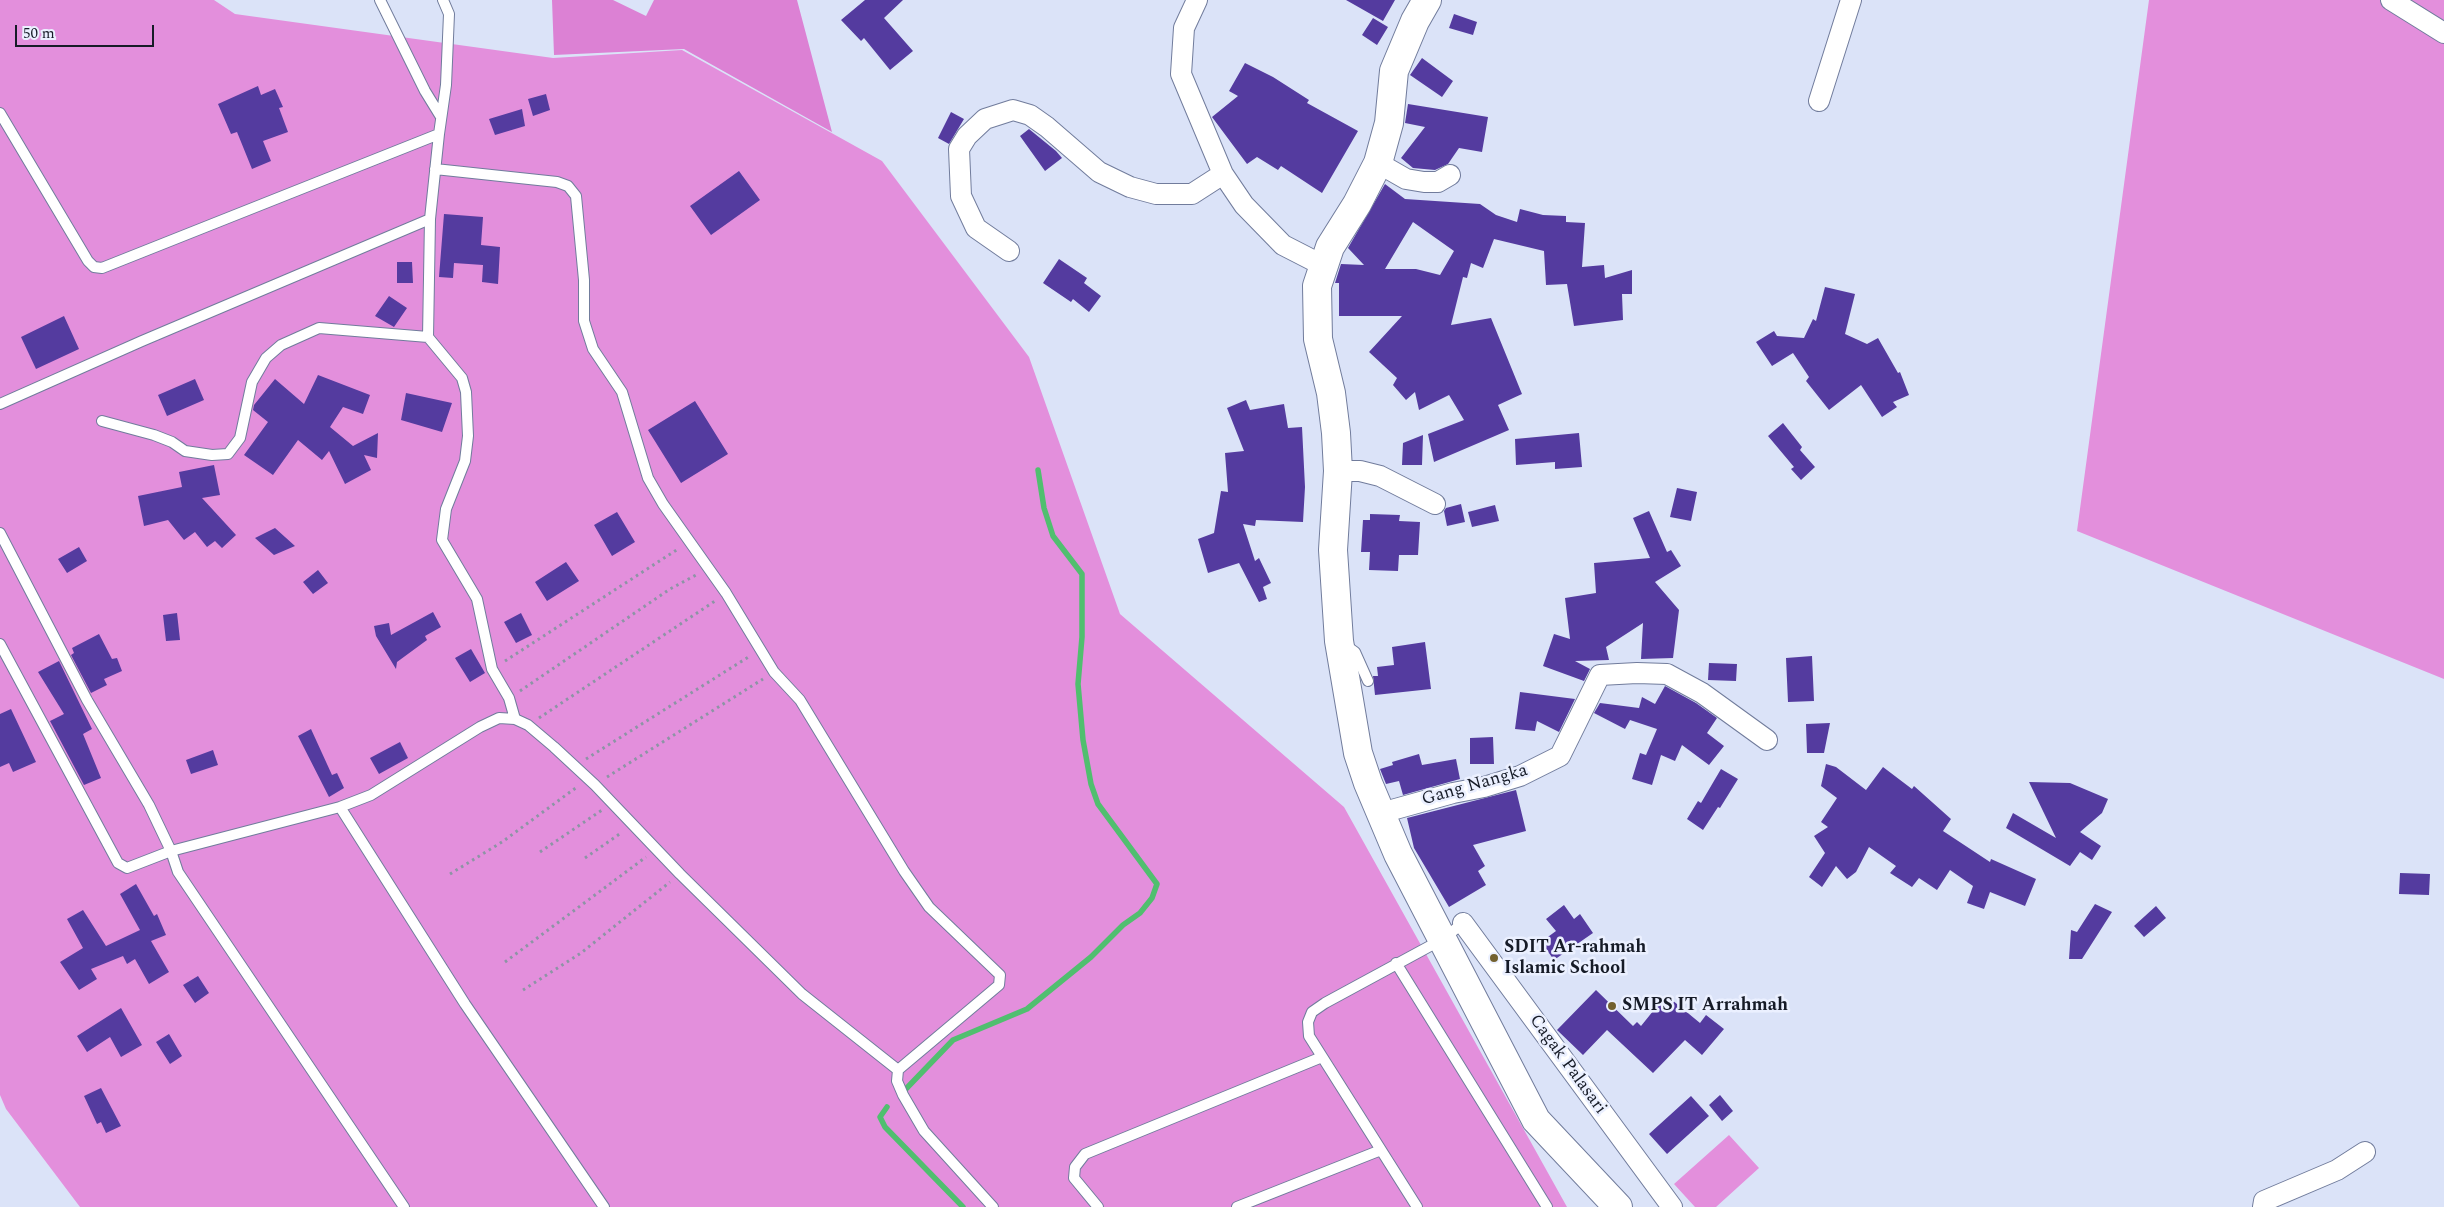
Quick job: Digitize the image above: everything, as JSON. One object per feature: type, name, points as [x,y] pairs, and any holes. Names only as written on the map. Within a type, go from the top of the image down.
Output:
[{"type":"main road","points":[[1427,0],[1415,21],[1394,71],[1388,123],[1378,163],[1357,204],[1330,247],[1317,286],[1318,339],[1331,393],[1338,471],[1333,550],[1339,641],[1358,753],[1368,783],[1398,854],[1453,931],[1536,1120],[1618,1207]]},
{"type":"street","points":[[1197,0],[1184,28],[1181,74],[1223,174],[1244,205],[1283,245],[1324,266]]},
{"type":"street","points":[[1819,101],[1851,0]]},
{"type":"street","points":[[2391,0],[2444,33]]},
{"type":"street","points":[[1010,251],[976,228],[961,196],[959,149],[967,136],[985,119],[1013,110],[1030,115],[1047,127],[1099,172],[1130,187],[1156,194],[1192,194],[1223,174]]},
{"type":"street","points":[[1378,163],[1406,178],[1424,182],[1438,182],[1450,175]]},
{"type":"street","points":[[1338,471],[1360,471],[1380,476],[1435,504]]},
{"type":"street","name":"Gang Nangka","points":[[1381,813],[1453,792],[1484,787],[1520,776],[1560,756],[1600,675],[1667,674],[1702,694],[1767,740]]},
{"type":"street","name":"Cagak Palasari","points":[[1453,931],[1672,1207]]},
{"type":"street","points":[[2263,1207],[2264,1201],[2338,1170],[2365,1152]]},
{"type":"lane","points":[[380,0],[425,91],[441,117]]},
{"type":"lane","points":[[443,0],[449,14],[446,85],[430,219],[428,336],[462,378],[466,392],[468,436],[465,461],[446,509],[442,540],[477,599],[492,669],[509,698],[515,718]]},
{"type":"lane","points":[[0,113],[88,261],[94,266],[102,268],[439,134]]},
{"type":"lane","points":[[435,169],[557,182],[568,186],[576,196],[584,280],[584,321],[593,349],[622,392],[648,478],[663,504],[710,568],[774,672],[800,700],[904,871],[929,907],[1000,975],[999,985],[898,1070],[897,1081],[924,1131],[993,1207]]},
{"type":"lane","points":[[0,404],[150,337],[430,219]]},
{"type":"lane","points":[[102,421],[154,435],[172,442],[185,451],[212,455],[228,454],[240,438],[252,382],[266,358],[281,345],[319,328],[428,336]]},
{"type":"lane","points":[[0,533],[87,700],[148,805],[171,852],[178,872],[404,1207]]},
{"type":"lane","points":[[1339,641],[1355,652],[1368,681]]},
{"type":"lane","points":[[0,644],[118,863],[127,868],[171,852],[340,806],[371,795],[480,727],[499,718],[515,718],[528,725],[595,785],[680,874],[802,994],[898,1070]]},
{"type":"lane","points":[[340,806],[464,1004],[604,1207]]},
{"type":"lane","points":[[1417,1207],[1309,1036],[1308,1022],[1312,1012],[1453,931]]},
{"type":"lane","points":[[1396,963],[1547,1207]]},
{"type":"lane","points":[[1098,1207],[1074,1178],[1075,1167],[1085,1154],[1322,1057]]},
{"type":"lane","points":[[1236,1207],[1381,1150]]},
{"type":"path","points":[[492,669],[689,541]]},
{"type":"path","points":[[509,698],[670,589],[710,568]]},
{"type":"path","points":[[528,725],[726,593]]},
{"type":"path","points":[[575,766],[761,649]]},
{"type":"path","points":[[450,874],[502,842],[582,783],[595,785],[774,672]]},
{"type":"path","points":[[540,852],[613,803]]},
{"type":"path","points":[[585,858],[634,824]]},
{"type":"path","points":[[505,962],[656,849]]},
{"type":"path","points":[[523,990],[581,954],[680,874]]},
{"type":"shaded area","points":[[0,0],[214,0],[235,14],[553,58],[682,50],[882,161],[1029,357],[1120,614],[1344,807],[1567,1207],[80,1207],[6,1109],[0,1095]]},
{"type":"shaded area","points":[[552,0],[613,0],[646,16],[654,0],[797,0],[832,132],[684,49],[554,55]]},
{"type":"shaded area","points":[[2149,0],[2444,0],[2444,679],[2077,531]]},
{"type":"shaded area","points":[[1729,1135],[1759,1168],[1716,1207],[1695,1207],[1674,1184]]},
{"type":"building","points":[[865,0],[903,0],[884,18],[913,51],[890,70],[864,38],[861,41],[841,20]]},
{"type":"building","points":[[1346,0],[1395,0],[1383,21]]},
{"type":"building","points":[[1454,14],[1477,22],[1473,35],[1449,28]]},
{"type":"building","points":[[1373,18],[1388,27],[1377,45],[1362,35]]},
{"type":"building","points":[[1422,58],[1453,81],[1442,97],[1410,75]]},
{"type":"building","points":[[1245,63],[1273,77],[1309,100],[1307,103],[1358,131],[1322,193],[1281,166],[1278,170],[1257,157],[1247,164],[1212,117],[1238,96],[1229,91]]},
{"type":"building","points":[[258,86],[261,95],[275,89],[283,107],[279,108],[288,132],[263,141],[271,161],[252,169],[237,132],[231,134],[218,104]]},
{"type":"building","points":[[546,94],[550,110],[533,116],[528,99]]},
{"type":"building","points":[[1408,104],[1488,117],[1482,152],[1459,148],[1448,164],[1435,170],[1413,168],[1401,158],[1425,127],[1405,123]]},
{"type":"building","points":[[522,109],[525,126],[495,135],[489,119]]},
{"type":"building","points":[[951,112],[964,119],[949,144],[938,138]]},
{"type":"building","points":[[1029,129],[1062,158],[1045,171],[1020,136]]},
{"type":"building","points":[[739,171],[760,200],[711,235],[690,206]]},
{"type":"building","points":[[1385,184],[1405,199],[1480,204],[1496,215],[1517,222],[1520,209],[1543,215],[1566,216],[1566,222],[1585,223],[1582,267],[1604,265],[1605,278],[1632,270],[1632,294],[1622,294],[1623,320],[1574,326],[1567,284],[1546,285],[1544,251],[1494,239],[1483,268],[1471,263],[1467,278],[1463,277],[1451,325],[1491,318],[1522,394],[1498,405],[1509,430],[1434,462],[1428,434],[1464,420],[1449,395],[1419,410],[1415,392],[1406,400],[1393,385],[1397,378],[1369,352],[1402,316],[1339,316],[1339,283],[1335,283],[1341,264],[1364,265],[1348,248]],"holes":[[[1413,222],[1454,251],[1440,275],[1416,269],[1385,269]]]},
{"type":"building","points":[[444,214],[483,217],[481,245],[500,247],[498,284],[482,282],[483,265],[454,263],[453,278],[439,277]]},
{"type":"building","points":[[1059,259],[1087,278],[1084,283],[1101,296],[1089,312],[1073,299],[1071,302],[1043,283]]},
{"type":"building","points":[[397,262],[412,262],[413,283],[397,283]]},
{"type":"building","points":[[1825,287],[1855,294],[1845,334],[1867,344],[1878,338],[1898,373],[1900,372],[1909,395],[1893,402],[1897,407],[1882,417],[1861,385],[1829,410],[1806,381],[1809,377],[1793,353],[1772,366],[1756,342],[1774,331],[1777,336],[1804,338],[1813,319],[1816,321]]},
{"type":"building","points":[[389,296],[407,308],[394,327],[375,316]]},
{"type":"building","points":[[64,316],[79,349],[36,369],[21,337]]},
{"type":"building","points":[[318,375],[370,395],[363,414],[343,407],[330,427],[353,446],[378,433],[377,458],[364,455],[371,470],[345,484],[329,451],[322,460],[298,440],[273,475],[244,455],[268,422],[253,410],[254,405],[275,379],[304,404]]},
{"type":"building","points":[[195,379],[204,400],[167,416],[158,395]]},
{"type":"building","points":[[406,393],[452,403],[442,432],[401,420]]},
{"type":"building","points":[[1246,400],[1250,410],[1284,404],[1288,428],[1302,427],[1305,487],[1303,522],[1256,520],[1255,526],[1243,524],[1255,561],[1259,558],[1271,583],[1263,587],[1267,599],[1259,602],[1239,563],[1208,573],[1198,539],[1214,533],[1221,491],[1228,492],[1225,453],[1244,451],[1227,408]]},
{"type":"building","points":[[695,401],[728,454],[681,483],[648,430]]},
{"type":"building","points":[[1783,423],[1802,447],[1800,450],[1815,467],[1801,480],[1791,469],[1794,467],[1768,436]]},
{"type":"building","points":[[1579,433],[1582,467],[1555,469],[1555,462],[1516,465],[1515,439]]},
{"type":"building","points":[[1423,435],[1422,465],[1402,465],[1403,443]]},
{"type":"building","points":[[214,465],[220,495],[202,498],[236,535],[222,548],[215,541],[207,547],[195,532],[184,540],[168,520],[144,526],[138,496],[182,487],[179,472]]},
{"type":"building","points":[[1677,488],[1697,492],[1691,521],[1670,517]]},
{"type":"building","points":[[1461,504],[1465,522],[1447,526],[1444,511],[1446,508]]},
{"type":"building","points":[[1495,505],[1499,521],[1472,527],[1468,512]]},
{"type":"building","points":[[1649,511],[1667,552],[1671,550],[1681,566],[1655,582],[1679,610],[1673,658],[1641,659],[1643,623],[1606,647],[1609,660],[1575,661],[1590,669],[1584,681],[1543,666],[1554,634],[1570,639],[1565,598],[1596,593],[1594,563],[1650,558],[1633,518]]},
{"type":"building","points":[[617,512],[635,542],[612,556],[594,525]]},
{"type":"building","points":[[1370,514],[1400,515],[1399,521],[1420,522],[1418,555],[1399,555],[1398,571],[1369,570],[1370,552],[1361,552],[1363,520],[1370,520]]},
{"type":"building","points":[[275,528],[295,546],[274,555],[255,538]]},
{"type":"building","points":[[79,547],[87,561],[67,573],[58,559]]},
{"type":"building","points":[[566,562],[579,581],[547,601],[535,582]]},
{"type":"building","points":[[318,570],[328,583],[313,594],[303,582]]},
{"type":"building","points":[[433,612],[441,627],[425,636],[427,640],[397,662],[396,669],[376,636],[374,626],[389,623],[391,635]]},
{"type":"building","points":[[177,613],[180,640],[166,641],[163,615]]},
{"type":"building","points":[[521,613],[532,635],[516,643],[504,622]]},
{"type":"building","points":[[99,634],[112,659],[117,658],[122,671],[104,679],[107,685],[91,693],[71,655],[74,653],[72,648]]},
{"type":"building","points":[[1425,642],[1431,689],[1375,695],[1373,676],[1378,676],[1377,667],[1394,665],[1392,647]]},
{"type":"building","points":[[471,649],[485,673],[470,682],[455,658]]},
{"type":"building","points":[[1812,656],[1814,701],[1788,702],[1786,658]]},
{"type":"building","points":[[59,661],[92,729],[83,734],[101,778],[84,785],[50,721],[64,714],[38,672]]},
{"type":"building","points":[[1709,663],[1737,664],[1736,681],[1708,680]]},
{"type":"building","points":[[1665,686],[1696,703],[1717,718],[1707,733],[1724,746],[1709,765],[1682,745],[1675,761],[1661,755],[1652,785],[1632,779],[1640,753],[1646,755],[1657,729],[1630,720],[1625,729],[1594,713],[1600,703],[1639,708],[1642,697],[1655,704]]},
{"type":"building","points":[[1520,692],[1575,699],[1559,732],[1537,721],[1535,731],[1515,729]]},
{"type":"building","points":[[11,709],[36,762],[13,772],[9,763],[0,767],[0,714]]},
{"type":"building","points":[[1830,723],[1824,753],[1807,753],[1806,724]]},
{"type":"building","points":[[311,729],[332,775],[337,773],[344,788],[329,797],[298,736]]},
{"type":"building","points":[[1493,737],[1494,764],[1470,764],[1470,738]]},
{"type":"building","points":[[400,742],[408,758],[379,774],[370,758]]},
{"type":"building","points":[[213,750],[218,765],[191,774],[186,760]]},
{"type":"building","points":[[1419,754],[1422,765],[1456,759],[1460,779],[1403,795],[1399,781],[1386,784],[1380,769],[1393,765],[1392,762]]},
{"type":"building","points":[[1826,764],[1836,767],[1866,790],[1883,767],[1912,789],[1914,786],[1951,819],[1943,831],[1990,862],[1991,859],[2036,879],[2025,906],[1990,892],[1984,909],[1967,903],[1973,886],[1950,870],[1937,890],[1919,878],[1912,887],[1890,873],[1896,866],[1869,847],[1856,872],[1847,879],[1836,866],[1822,887],[1809,877],[1825,853],[1814,836],[1828,827],[1821,822],[1837,798],[1821,786]]},
{"type":"building","points":[[1721,769],[1738,779],[1720,808],[1718,807],[1703,830],[1687,819],[1698,801],[1701,803]]},
{"type":"building","points":[[2029,782],[2070,783],[2108,799],[2102,813],[2080,832],[2101,846],[2092,860],[2080,852],[2070,866],[2006,828],[2013,813],[2056,838]]},
{"type":"building","points":[[1516,790],[1526,831],[1473,845],[1485,866],[1478,871],[1486,885],[1449,907],[1414,848],[1407,818]]},
{"type":"building","points":[[2400,873],[2430,874],[2429,895],[2399,894]]},
{"type":"building","points":[[136,884],[154,916],[157,914],[166,935],[151,941],[169,972],[149,984],[135,959],[127,964],[123,956],[91,969],[97,979],[79,990],[60,962],[83,948],[67,919],[83,910],[106,946],[140,930],[120,894]]},
{"type":"building","points":[[2095,904],[2112,912],[2082,959],[2069,959],[2071,930],[2077,932]]},
{"type":"building","points":[[1564,905],[1574,919],[1580,914],[1593,933],[1554,960],[1541,942],[1556,931],[1546,919]]},
{"type":"building","points":[[2156,906],[2166,918],[2144,937],[2134,926]]},
{"type":"building","points":[[198,976],[209,993],[195,1003],[183,985]]},
{"type":"building","points":[[1596,990],[1633,1026],[1637,1022],[1641,1026],[1666,995],[1700,1023],[1706,1015],[1724,1029],[1702,1055],[1685,1040],[1653,1073],[1607,1030],[1583,1055],[1557,1030]]},
{"type":"building","points":[[121,1008],[142,1045],[121,1057],[110,1037],[87,1052],[77,1036]]},
{"type":"building","points":[[169,1034],[182,1056],[170,1064],[156,1042]]},
{"type":"building","points":[[101,1088],[121,1126],[106,1133],[101,1122],[97,1124],[84,1096]]},
{"type":"building","points":[[1720,1095],[1733,1111],[1722,1121],[1709,1105]]},
{"type":"building","points":[[1691,1096],[1709,1116],[1667,1154],[1649,1134]]},
{"type":"waterway","points":[[902,1093],[953,1040],[1027,1009],[1091,957],[1123,925],[1140,913],[1152,898],[1157,884],[1098,804],[1091,784],[1083,740],[1078,684],[1082,637],[1082,574],[1053,536],[1044,508],[1038,470]]},
{"type":"waterway","points":[[887,1107],[880,1117],[885,1127],[963,1207]]},
{"type":"place","name":"SDIT Ar-rahmah Islamic School","points":[[1494,958]]},
{"type":"place","name":"SMPS IT Arrahmah","points":[[1612,1006]]}]
